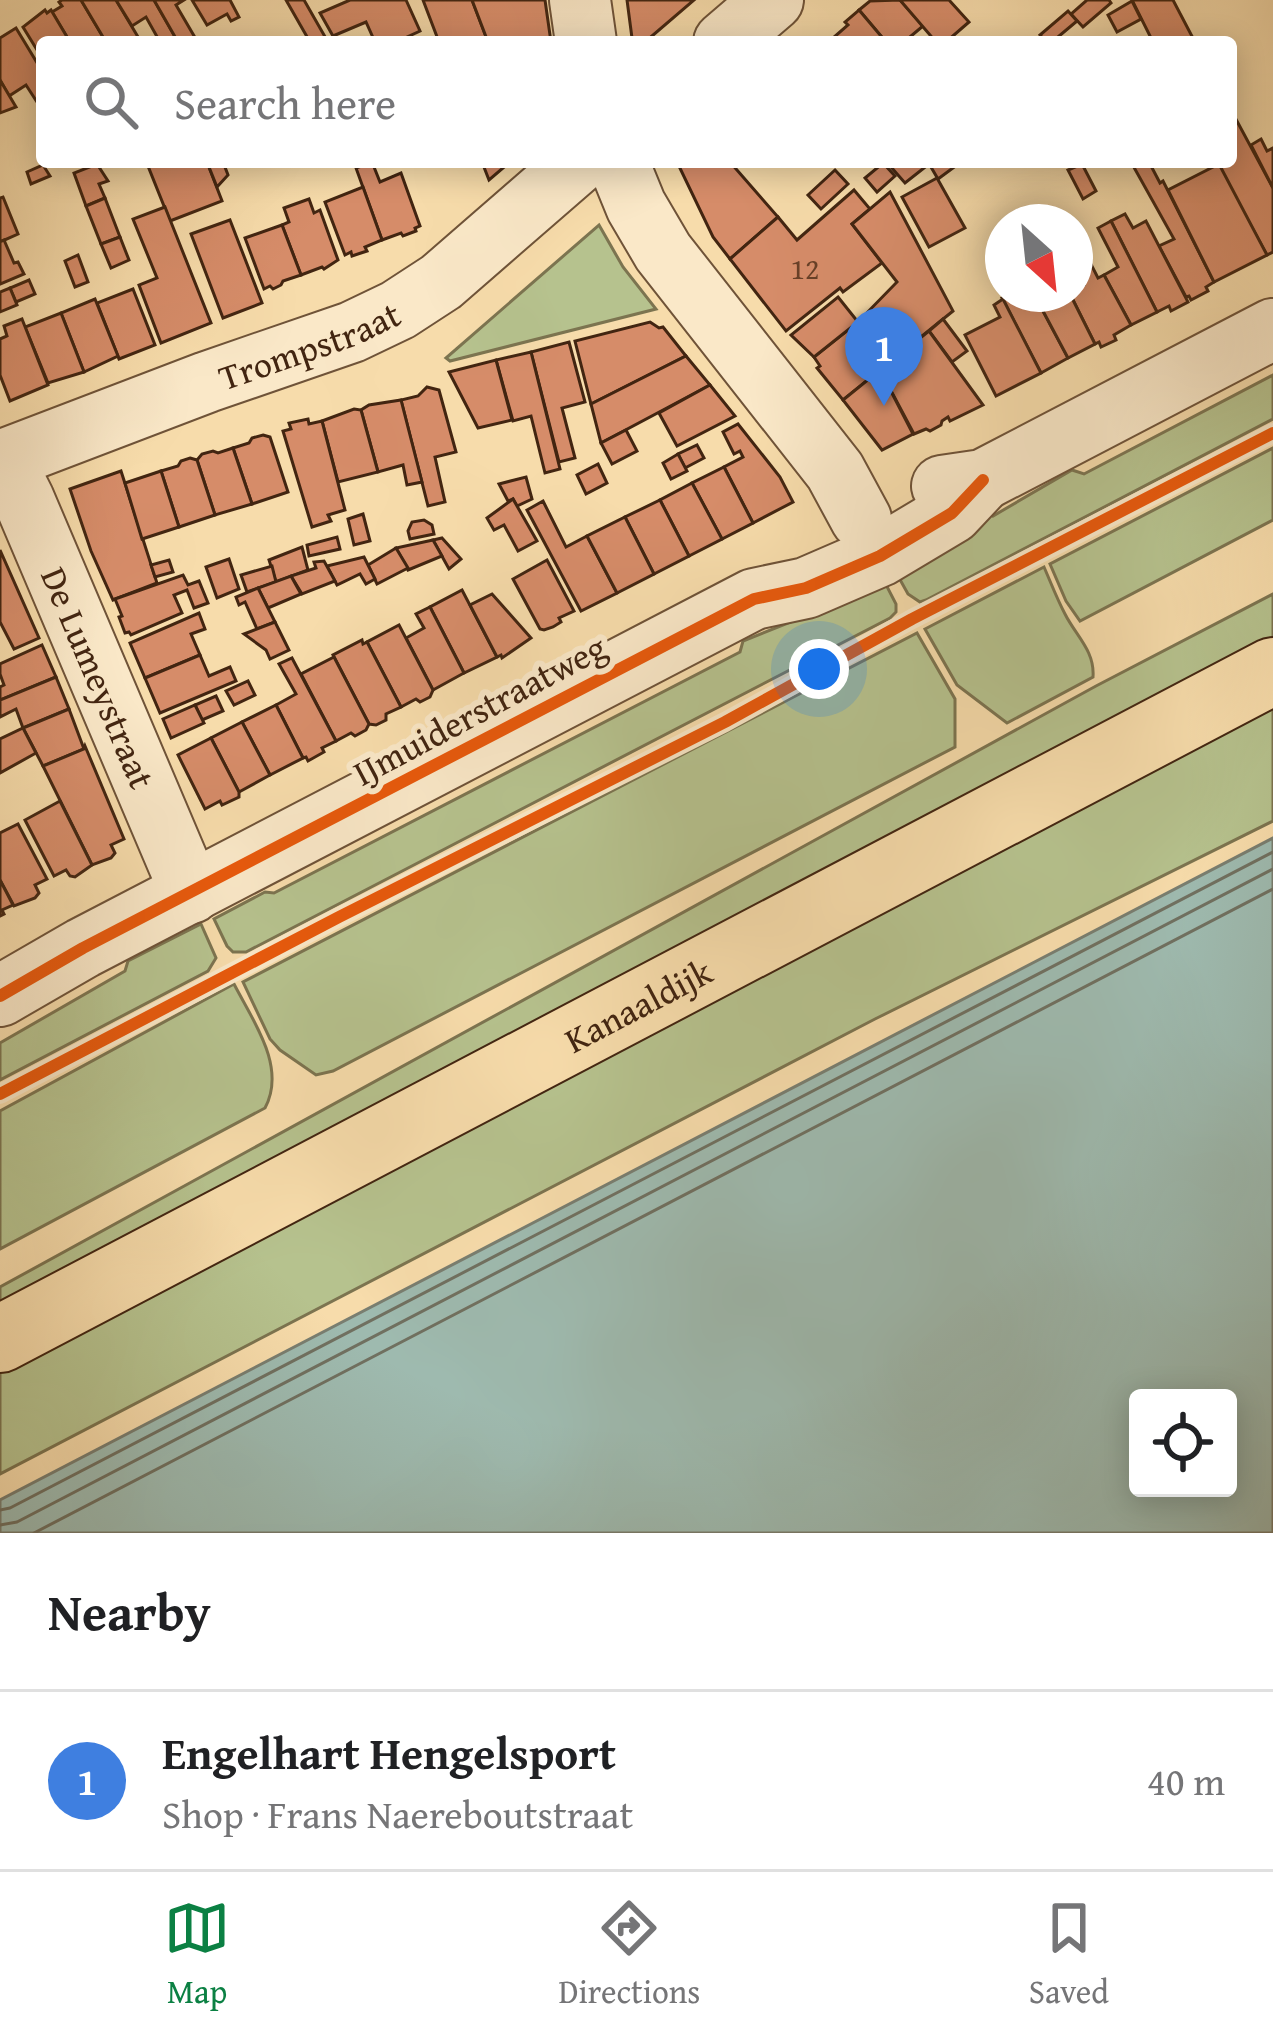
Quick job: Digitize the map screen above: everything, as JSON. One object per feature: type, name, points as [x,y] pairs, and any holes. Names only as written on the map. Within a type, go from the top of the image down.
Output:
[{"type":"main road","name":"Kanaaldijk","points":[[0,1339],[1273,671]]},
{"type":"street","points":[[580,0],[585,36]]},
{"type":"street","points":[[731,36],[773,0]]},
{"type":"street","name":"Trompstraat","points":[[0,464],[186,390],[352,332],[398,310],[441,282],[572,168]]},
{"type":"street","points":[[620,168],[663,252],[835,471],[861,519]]},
{"type":"street","name":"IJmuiderstraatweg","points":[[754,599],[793,561],[861,519],[939,487],[983,480],[1273,329]]},
{"type":"street","name":"De Lumeystraat","points":[[0,464],[24,500],[190,893]]},
{"type":"street","name":"IJmuiderstraatweg","points":[[0,995],[754,599],[806,588],[880,556],[952,513],[983,480]]},
{"type":"green space","points":[[599,225],[623,267],[656,309],[450,361],[446,358]]},
{"type":"green space","points":[[1273,375],[1273,419],[926,600],[920,602],[908,594],[893,567],[986,508],[993,516],[1072,470],[1084,474]]},
{"type":"green space","points":[[1273,448],[1273,520],[1080,621],[1050,564]]},
{"type":"green space","points":[[1044,567],[1088,651],[1093,677],[1007,723],[957,685],[925,629]]},
{"type":"green space","points":[[880,573],[896,604],[890,618],[246,952],[233,952],[227,946],[214,919],[265,892],[274,893],[740,652],[743,641],[806,616]]},
{"type":"green space","points":[[1273,594],[1273,642],[0,1309],[0,1287],[1096,686]]},
{"type":"green space","points":[[917,633],[955,699],[955,747],[333,1071],[316,1075],[270,1039],[243,982]]},
{"type":"green space","points":[[1273,700],[1273,821],[875,1019],[0,1474],[0,1366]]},
{"type":"green space","points":[[201,924],[216,958],[208,971],[0,1080],[0,1043],[125,971],[128,961]]},
{"type":"green space","points":[[234,984],[270,1061],[271,1092],[265,1108],[0,1249],[0,1111]]},
{"type":"water","points":[[1273,838],[1273,1533],[0,1533],[0,1500]]},
{"type":"building","points":[[81,0],[102,36],[66,36],[52,12],[62,6],[59,2]]},
{"type":"building","points":[[81,0],[116,0],[137,36],[102,36]]},
{"type":"building","points":[[116,0],[154,0],[175,36],[157,36],[146,17],[132,26]]},
{"type":"building","points":[[154,0],[184,0],[176,5],[194,36],[175,36]]},
{"type":"building","points":[[192,0],[230,0],[239,17],[231,21],[227,14],[207,25]]},
{"type":"building","points":[[286,0],[304,0],[325,36],[307,36]]},
{"type":"building","points":[[350,0],[406,0],[420,31],[409,36],[372,36],[366,22],[333,36],[320,13]]},
{"type":"building","points":[[423,0],[472,0],[486,36],[437,36]]},
{"type":"building","points":[[472,0],[545,0],[550,36],[486,36]]},
{"type":"building","points":[[627,0],[694,0],[652,36],[632,36]]},
{"type":"building","points":[[900,0],[923,26],[911,36],[881,36],[859,10],[870,1]]},
{"type":"building","points":[[900,0],[949,0],[969,22],[953,36],[931,36]]},
{"type":"building","points":[[1087,0],[1111,3],[1083,27],[1071,14]]},
{"type":"building","points":[[1132,0],[1173,0],[1192,36],[1150,36]]},
{"type":"building","points":[[1132,1],[1141,19],[1117,32],[1108,15]]},
{"type":"building","points":[[51,10],[66,36],[36,36],[36,48],[23,27]]},
{"type":"building","points":[[859,10],[881,36],[835,36],[848,25],[845,22]]},
{"type":"building","points":[[1068,11],[1077,21],[1059,36],[1040,35]]},
{"type":"building","points":[[16,28],[36,61],[36,100],[26,85],[9,96],[0,80],[0,38]]},
{"type":"building","points":[[0,80],[16,107],[0,113]]},
{"type":"building","points":[[1237,121],[1273,188],[1273,252],[1267,255],[1219,168],[1237,168]]},
{"type":"building","points":[[1261,139],[1267,151],[1273,148],[1273,188],[1251,145]]},
{"type":"building","points":[[45,168],[50,176],[31,184],[27,172]]},
{"type":"building","points":[[100,168],[108,181],[99,184],[105,198],[86,206],[74,173]]},
{"type":"building","points":[[149,168],[209,168],[222,201],[170,221]]},
{"type":"building","points":[[209,168],[225,168],[228,175],[217,187]]},
{"type":"building","points":[[356,168],[374,168],[380,182],[401,173],[420,226],[382,240]]},
{"type":"building","points":[[484,168],[503,168],[489,180]]},
{"type":"building","points":[[680,168],[735,168],[778,217],[730,259],[713,237]]},
{"type":"building","points":[[877,168],[888,168],[895,176],[877,192],[865,178]]},
{"type":"building","points":[[892,168],[924,168],[905,183]]},
{"type":"building","points":[[932,168],[953,168],[938,179]]},
{"type":"building","points":[[1084,168],[1096,191],[1083,199],[1068,170]]},
{"type":"building","points":[[1134,168],[1152,168],[1163,181],[1214,282],[1191,300],[1159,246],[1174,239]]},
{"type":"building","points":[[1211,168],[1221,168],[1267,255],[1214,282],[1168,190]]},
{"type":"building","points":[[835,170],[848,184],[821,209],[808,195]]},
{"type":"building","points":[[937,178],[965,228],[929,247],[902,197]]},
{"type":"building","points":[[363,187],[382,240],[365,247],[367,251],[345,255],[325,202]]},
{"type":"building","points":[[854,190],[870,209],[852,224],[882,263],[843,292],[840,288],[786,331],[730,259],[778,217],[797,240]]},
{"type":"building","points":[[890,192],[953,311],[843,400],[817,368],[814,357],[897,282],[852,224]]},
{"type":"building","points":[[0,198],[18,234],[0,242]]},
{"type":"building","points":[[105,198],[120,237],[101,244],[86,206]]},
{"type":"building","points":[[309,199],[314,213],[320,210],[338,260],[301,275],[282,225],[289,222],[284,208]]},
{"type":"building","points":[[165,207],[211,323],[161,343],[139,285],[157,278],[133,219]]},
{"type":"building","points":[[1125,214],[1133,228],[1146,221],[1188,302],[1157,312],[1111,221]]},
{"type":"building","points":[[230,220],[262,303],[223,318],[191,234]]},
{"type":"building","points":[[1111,221],[1157,312],[1131,325],[1104,275],[1118,267],[1098,228]]},
{"type":"building","points":[[282,225],[301,275],[264,289],[245,238]]},
{"type":"building","points":[[120,237],[129,260],[111,268],[101,244]]},
{"type":"building","points":[[4,240],[24,274],[0,284],[0,242]]},
{"type":"building","points":[[78,255],[88,282],[75,287],[65,261]]},
{"type":"building","points":[[1093,268],[1098,278],[1104,275],[1131,325],[1114,335],[1116,340],[1101,347],[1079,312],[1093,312]]},
{"type":"building","points":[[29,280],[35,294],[16,302],[10,288]]},
{"type":"building","points":[[10,288],[17,305],[0,312],[0,292]]},
{"type":"building","points":[[133,289],[155,345],[119,359],[97,303]]},
{"type":"building","points":[[838,297],[858,322],[814,357],[791,335]]},
{"type":"building","points":[[95,299],[118,356],[84,372],[61,313]]},
{"type":"building","points":[[998,312],[1010,312],[1041,373],[996,396],[965,335],[1000,317]]},
{"type":"building","points":[[1009,312],[1044,312],[1068,358],[1041,373]]},
{"type":"building","points":[[1044,312],[1079,312],[1095,344],[1068,358]]},
{"type":"building","points":[[61,313],[84,372],[48,383],[25,327]]},
{"type":"building","points":[[22,319],[48,385],[10,401],[0,375],[0,339],[7,336],[4,326]]},
{"type":"building","points":[[943,319],[967,351],[952,362],[929,331]]},
{"type":"building","points":[[650,322],[663,327],[686,356],[591,404],[575,341]]},
{"type":"building","points":[[929,331],[983,405],[914,434],[880,370]]},
{"type":"building","points":[[569,342],[585,402],[562,408],[575,458],[559,462],[531,352]]},
{"type":"building","points":[[531,352],[560,469],[545,473],[531,416],[513,421],[496,360]]},
{"type":"building","points":[[686,356],[710,385],[601,443],[591,404]]},
{"type":"building","points":[[496,360],[512,420],[478,428],[449,372]]},
{"type":"building","points":[[880,370],[913,434],[882,450],[843,400]]},
{"type":"building","points":[[710,385],[735,416],[677,446],[659,413]]},
{"type":"building","points":[[427,387],[439,390],[456,452],[435,457],[445,502],[428,506],[401,400],[418,396]]},
{"type":"building","points":[[401,400],[422,482],[407,485],[403,465],[378,472],[361,410]]},
{"type":"building","points":[[361,410],[378,472],[338,482],[322,421]]},
{"type":"building","points":[[308,419],[309,424],[322,421],[345,510],[312,527],[283,431],[291,429],[289,423]]},
{"type":"building","points":[[738,424],[780,477],[793,502],[753,523],[724,467],[743,457],[740,451],[734,454],[723,432]]},
{"type":"building","points":[[626,430],[637,451],[612,464],[601,443]]},
{"type":"building","points":[[263,435],[270,437],[288,492],[252,504],[233,448]]},
{"type":"building","points":[[697,445],[704,458],[685,468],[678,454]]},
{"type":"building","points":[[233,448],[252,504],[215,515],[197,460],[202,454]]},
{"type":"building","points":[[678,454],[687,471],[671,479],[663,463]]},
{"type":"building","points":[[190,458],[197,460],[215,515],[179,527],[161,471]]},
{"type":"building","points":[[598,464],[607,483],[586,494],[577,475]]},
{"type":"building","points":[[724,467],[753,523],[722,539],[692,483]]},
{"type":"building","points":[[121,471],[157,583],[113,600],[70,489]]},
{"type":"building","points":[[161,471],[179,527],[142,539],[125,483]]},
{"type":"building","points":[[526,477],[532,499],[517,506],[513,499],[508,501],[499,484]]},
{"type":"building","points":[[692,483],[722,539],[689,556],[660,500]]},
{"type":"building","points":[[513,499],[537,541],[518,551],[504,525],[494,530],[487,518]]},
{"type":"building","points":[[660,500],[689,556],[654,574],[625,517]]},
{"type":"building","points":[[543,501],[566,547],[587,536],[617,593],[581,611],[527,510]]},
{"type":"building","points":[[363,514],[370,541],[354,545],[348,519]]},
{"type":"building","points":[[625,517],[654,574],[617,593],[587,536]]},
{"type":"building","points":[[424,520],[432,525],[434,534],[410,539],[412,522]]},
{"type":"building","points":[[337,537],[340,549],[309,556],[307,545]]},
{"type":"building","points":[[442,538],[461,559],[449,569],[433,540]]},
{"type":"building","points":[[433,540],[442,556],[408,570],[396,548]]},
{"type":"building","points":[[302,547],[308,570],[276,582],[269,560]]},
{"type":"building","points":[[396,548],[408,568],[377,584],[368,565]]},
{"type":"building","points":[[0,550],[39,638],[14,649],[0,622]]},
{"type":"building","points":[[364,557],[375,579],[366,584],[360,574],[337,585],[327,566]]},
{"type":"building","points":[[229,559],[239,589],[217,598],[206,567]]},
{"type":"building","points":[[169,560],[173,572],[155,577],[151,565]]},
{"type":"building","points":[[547,560],[574,611],[544,630],[513,579]]},
{"type":"building","points":[[324,561],[335,581],[302,594],[291,576]]},
{"type":"building","points":[[272,566],[276,582],[247,592],[241,575]]},
{"type":"building","points":[[183,575],[188,585],[199,581],[208,603],[194,608],[187,590],[174,595],[182,613],[131,635],[125,633],[115,599]]},
{"type":"building","points":[[291,576],[301,594],[268,608],[258,588]]},
{"type":"building","points":[[258,588],[275,622],[257,629],[245,602],[239,605],[236,597]]},
{"type":"building","points":[[462,590],[497,657],[464,673],[430,607]]},
{"type":"building","points":[[492,594],[531,638],[502,658],[497,657],[470,605]]},
{"type":"building","points":[[430,607],[464,673],[433,690],[406,638],[424,628],[416,614]]},
{"type":"building","points":[[199,613],[205,629],[191,634],[200,655],[145,678],[130,643]]},
{"type":"building","points":[[275,622],[289,650],[270,659],[266,650],[244,634]]},
{"type":"building","points":[[399,625],[433,690],[430,697],[401,707],[367,642]]},
{"type":"building","points":[[362,640],[401,707],[376,725],[369,724],[333,655]]},
{"type":"building","points":[[42,645],[56,677],[0,700],[4,685],[0,664]]},
{"type":"building","points":[[200,655],[209,676],[230,667],[236,681],[160,713],[145,678]]},
{"type":"building","points":[[334,657],[369,724],[355,736],[351,733],[336,741],[301,674]]},
{"type":"building","points":[[292,658],[336,741],[308,761],[276,705],[296,694],[279,664]]},
{"type":"building","points":[[56,677],[69,709],[23,728],[16,709],[0,717],[0,700]]},
{"type":"building","points":[[248,681],[255,695],[234,705],[226,691]]},
{"type":"building","points":[[216,696],[223,711],[202,720],[195,705]]},
{"type":"building","points":[[195,705],[204,723],[171,738],[163,719]]},
{"type":"building","points":[[276,705],[303,758],[270,775],[242,722]]},
{"type":"building","points":[[69,709],[84,749],[43,766],[23,728]]},
{"type":"building","points":[[242,722],[270,775],[239,792],[211,738]]},
{"type":"building","points":[[23,728],[36,753],[0,773],[0,739]]},
{"type":"building","points":[[211,738],[239,797],[205,809],[178,755]]},
{"type":"building","points":[[85,746],[124,839],[111,845],[115,853],[111,858],[92,865],[43,766]]},
{"type":"building","points":[[60,801],[92,865],[75,877],[66,870],[54,876],[25,820]]},
{"type":"building","points":[[18,824],[47,879],[35,885],[39,893],[35,898],[14,906],[0,880],[0,833]]},
{"type":"building","points":[[0,880],[13,905],[0,916]]},
{"type":"cycle path","points":[[0,1094],[725,722],[912,619],[1273,433]]},
{"type":"cycle path","points":[[0,996],[83,948],[754,599],[806,588],[880,556],[952,513],[983,480]]},
{"type":"place","name":"Engelhart Hengelsport","points":[[884,406]]}]
